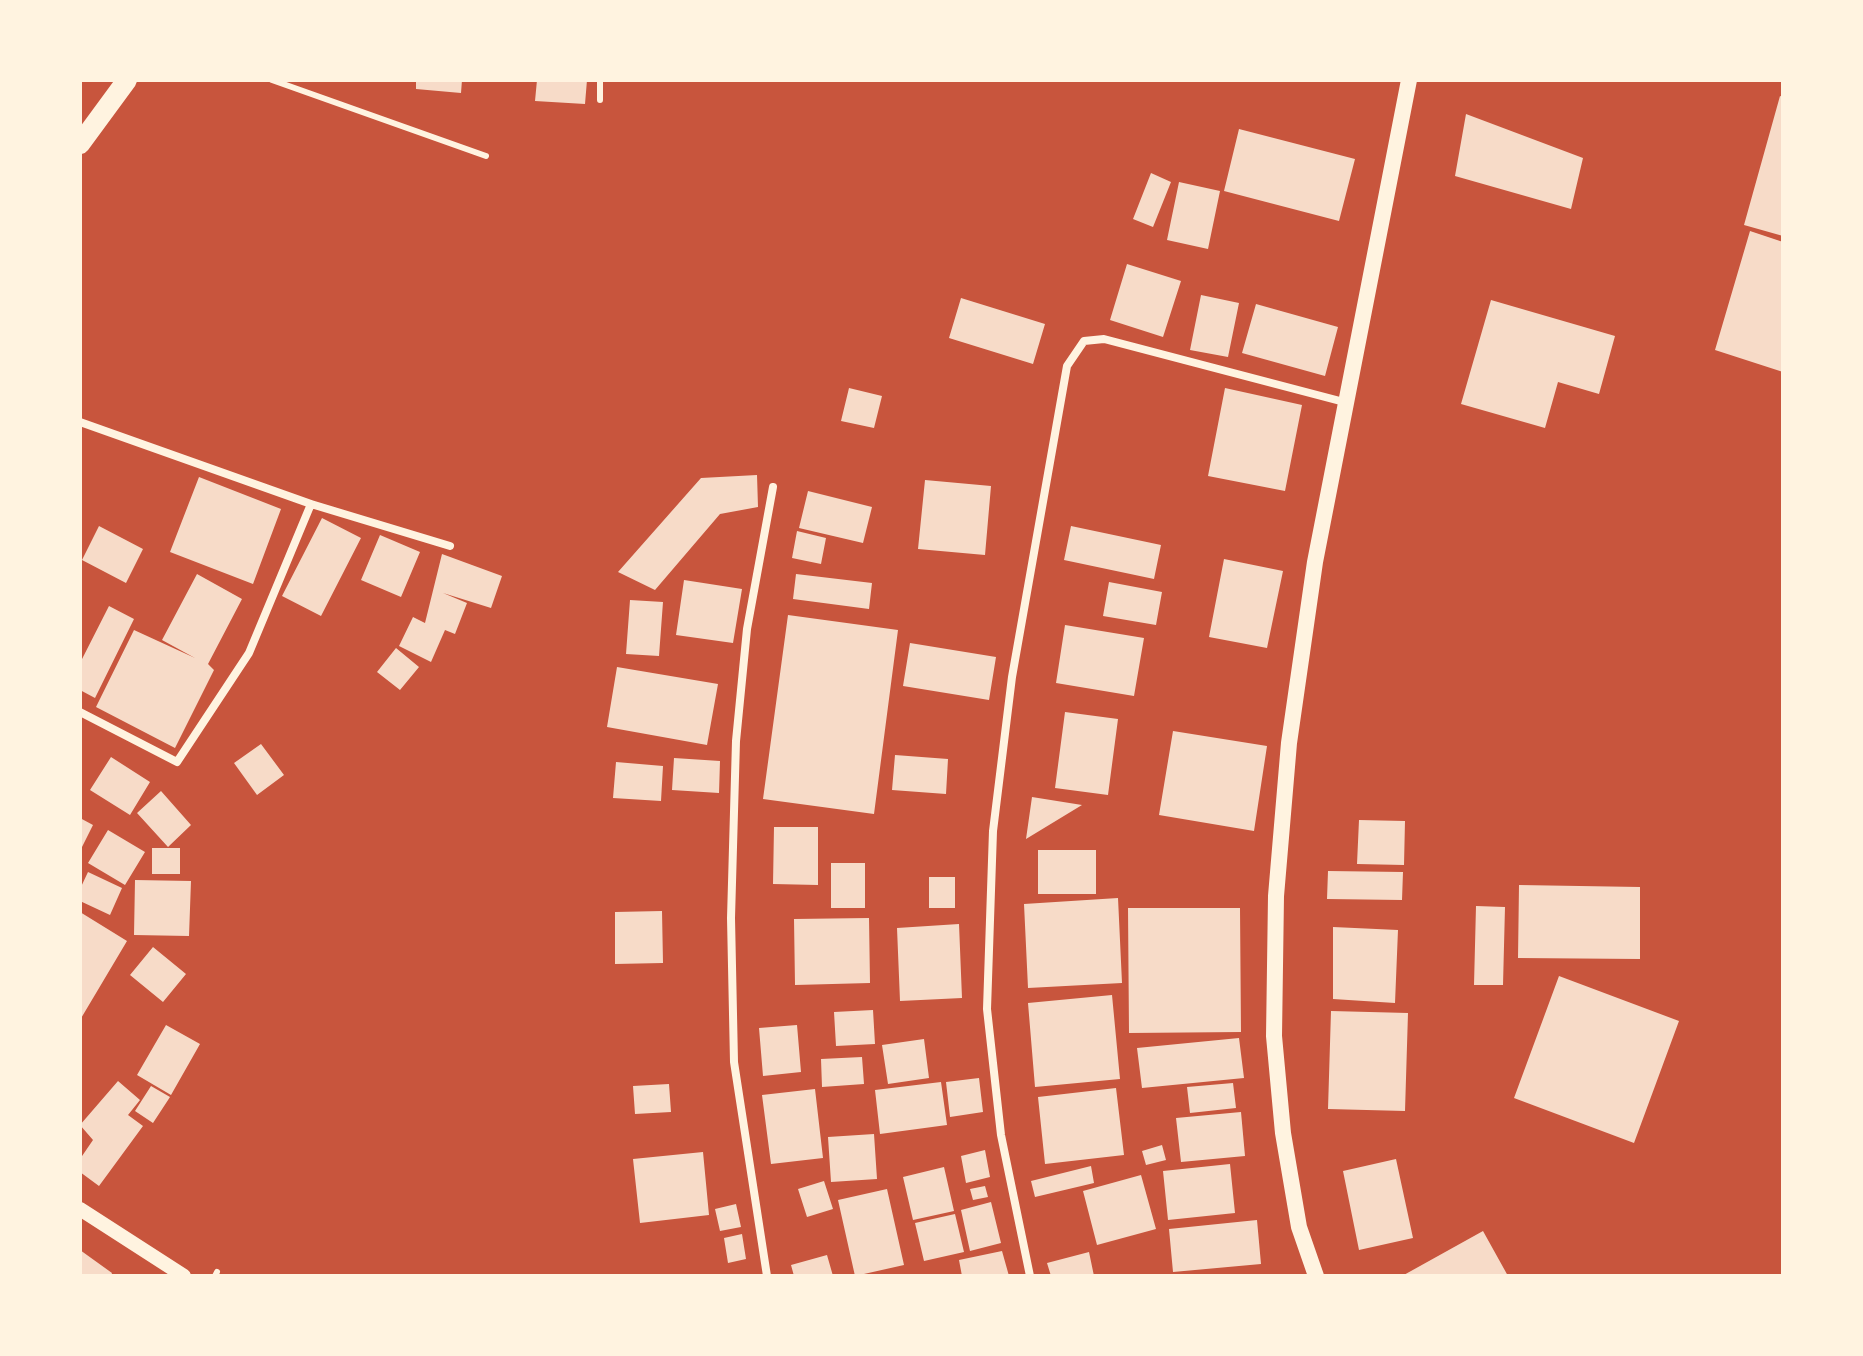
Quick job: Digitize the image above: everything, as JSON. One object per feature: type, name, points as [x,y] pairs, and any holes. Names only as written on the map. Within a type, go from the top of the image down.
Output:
[{"type":"main road","points":[[80,144],[127,80]]},
{"type":"main road","points":[[1316,1276],[1299,1227],[1283,1133],[1274,1036],[1276,896],[1289,743],[1315,562],[1409,80]]},
{"type":"street","points":[[1030,1276],[1001,1135],[987,1009],[993,831],[1012,677],[1067,366],[1084,341],[1104,339],[1344,402]]},
{"type":"street","points":[[80,422],[311,504],[450,546]]},
{"type":"street","points":[[767,1276],[734,1062],[731,918],[736,741],[745,643],[773,487]]},
{"type":"street","points":[[80,712],[177,762],[249,653],[311,504]]},
{"type":"street","points":[[80,1209],[184,1276]]},
{"type":"lane","points":[[272,80],[486,156]]},
{"type":"lane","points":[[600,80],[600,100]]},
{"type":"building","points":[[416,80],[462,80],[461,93],[416,89]]},
{"type":"building","points":[[537,80],[587,80],[585,104],[535,101]]},
{"type":"building","points":[[1780,96],[1783,97],[1783,236],[1744,225]]},
{"type":"building","points":[[1466,114],[1583,158],[1571,209],[1455,176]]},
{"type":"building","points":[[1239,129],[1355,159],[1339,221],[1224,191]]},
{"type":"building","points":[[1151,173],[1171,182],[1153,227],[1133,219]]},
{"type":"building","points":[[1179,182],[1220,191],[1208,249],[1167,240]]},
{"type":"building","points":[[1750,231],[1783,242],[1783,372],[1715,350]]},
{"type":"building","points":[[1127,264],[1181,281],[1163,337],[1110,320]]},
{"type":"building","points":[[1201,295],[1239,303],[1228,357],[1190,350]]},
{"type":"building","points":[[961,298],[1045,324],[1033,364],[949,338]]},
{"type":"building","points":[[1491,300],[1615,336],[1599,394],[1558,382],[1545,428],[1461,404]]},
{"type":"building","points":[[1256,304],[1338,327],[1325,376],[1242,353]]},
{"type":"building","points":[[849,388],[882,396],[874,428],[841,421]]},
{"type":"building","points":[[1225,388],[1302,405],[1285,491],[1208,476]]},
{"type":"building","points":[[757,475],[758,507],[720,514],[655,590],[618,572],[701,478]]},
{"type":"building","points":[[199,477],[281,509],[253,584],[170,552]]},
{"type":"building","points":[[925,480],[991,486],[985,555],[918,549]]},
{"type":"building","points":[[808,491],[872,507],[863,543],[799,528]]},
{"type":"building","points":[[322,518],[361,538],[321,616],[282,596]]},
{"type":"building","points":[[99,526],[143,549],[126,583],[82,560]]},
{"type":"building","points":[[1071,526],[1161,545],[1154,579],[1064,560]]},
{"type":"building","points":[[797,531],[826,538],[821,564],[792,558]]},
{"type":"building","points":[[380,535],[420,552],[401,597],[361,580]]},
{"type":"building","points":[[442,554],[502,576],[491,608],[443,593],[467,603],[455,634],[445,630],[431,662],[399,646],[413,617],[425,623]]},
{"type":"building","points":[[1224,559],[1283,571],[1267,648],[1209,637]]},
{"type":"building","points":[[197,574],[242,599],[208,664],[214,670],[175,748],[96,707],[134,630],[195,658],[162,640]]},
{"type":"building","points":[[796,574],[872,583],[869,609],[793,599]]},
{"type":"building","points":[[684,580],[742,589],[733,643],[676,635]]},
{"type":"building","points":[[1109,582],[1162,592],[1156,625],[1103,616]]},
{"type":"building","points":[[630,600],[663,602],[659,656],[626,654]]},
{"type":"building","points":[[109,606],[134,619],[95,698],[80,690],[80,663]]},
{"type":"building","points":[[788,615],[898,630],[874,814],[763,799]]},
{"type":"building","points":[[1065,625],[1144,638],[1134,696],[1056,683]]},
{"type":"building","points":[[910,643],[996,657],[989,700],[903,686]]},
{"type":"building","points":[[396,648],[419,667],[400,690],[377,672]]},
{"type":"building","points":[[617,667],[718,684],[707,745],[607,727]]},
{"type":"building","points":[[1065,712],[1118,719],[1108,795],[1055,788]]},
{"type":"building","points":[[1173,731],[1267,746],[1254,831],[1159,815]]},
{"type":"building","points":[[261,744],[284,775],[257,795],[234,763]]},
{"type":"building","points":[[895,755],[948,759],[946,794],[892,790]]},
{"type":"building","points":[[111,757],[150,782],[130,815],[90,790]]},
{"type":"building","points":[[674,758],[720,761],[719,793],[672,790]]},
{"type":"building","points":[[616,762],[663,766],[661,801],[613,798]]},
{"type":"building","points":[[161,791],[191,825],[168,847],[137,813]]},
{"type":"building","points":[[1032,797],[1082,805],[1026,839]]},
{"type":"building","points":[[80,818],[93,825],[80,851]]},
{"type":"building","points":[[1359,820],[1405,821],[1404,865],[1357,864]]},
{"type":"building","points":[[774,827],[818,827],[818,885],[773,884]]},
{"type":"building","points":[[108,830],[145,852],[125,885],[88,863]]},
{"type":"building","points":[[152,848],[180,848],[180,874],[152,874]]},
{"type":"building","points":[[1038,850],[1096,850],[1096,894],[1038,894]]},
{"type":"building","points":[[831,863],[865,863],[865,908],[831,908]]},
{"type":"building","points":[[1328,871],[1403,872],[1402,900],[1327,899]]},
{"type":"building","points":[[88,872],[122,888],[110,915],[80,901],[80,889]]},
{"type":"building","points":[[929,877],[955,877],[955,908],[929,908]]},
{"type":"building","points":[[135,880],[191,881],[189,936],[134,935]]},
{"type":"building","points":[[1519,885],[1640,887],[1640,959],[1518,958]]},
{"type":"building","points":[[1118,898],[1122,983],[1028,988],[1024,904]]},
{"type":"building","points":[[1476,906],[1505,907],[1503,985],[1474,985]]},
{"type":"building","points":[[1128,908],[1240,908],[1241,1032],[1129,1033]]},
{"type":"building","points":[[662,911],[663,963],[615,964],[615,912]]},
{"type":"building","points":[[80,912],[127,941],[80,1020]]},
{"type":"building","points":[[869,918],[870,983],[795,985],[794,919]]},
{"type":"building","points":[[959,924],[962,998],[900,1001],[897,928]]},
{"type":"building","points":[[1333,927],[1398,930],[1395,1003],[1333,999]]},
{"type":"building","points":[[153,947],[186,974],[163,1002],[130,975]]},
{"type":"building","points":[[1559,976],[1679,1021],[1634,1143],[1514,1098]]},
{"type":"building","points":[[1112,995],[1120,1079],[1035,1087],[1028,1003]]},
{"type":"building","points":[[873,1010],[875,1044],[836,1046],[834,1012]]},
{"type":"building","points":[[1331,1011],[1408,1013],[1405,1111],[1328,1109]]},
{"type":"building","points":[[166,1025],[200,1044],[171,1095],[137,1075]]},
{"type":"building","points":[[797,1025],[801,1072],[763,1076],[759,1028]]},
{"type":"building","points":[[1239,1038],[1244,1078],[1142,1088],[1137,1048]]},
{"type":"building","points":[[924,1039],[929,1078],[888,1084],[882,1045]]},
{"type":"building","points":[[862,1057],[864,1084],[822,1087],[821,1059]]},
{"type":"building","points":[[979,1078],[983,1112],[950,1117],[946,1082]]},
{"type":"building","points":[[118,1081],[140,1100],[128,1115],[143,1126],[99,1186],[80,1172],[80,1159],[93,1140],[80,1125]]},
{"type":"building","points":[[941,1082],[947,1125],[880,1134],[875,1090]]},
{"type":"building","points":[[1233,1083],[1236,1108],[1190,1113],[1187,1087]]},
{"type":"building","points":[[669,1084],[671,1112],[635,1114],[633,1086]]},
{"type":"building","points":[[151,1086],[170,1097],[153,1123],[135,1111]]},
{"type":"building","points":[[1116,1088],[1124,1155],[1045,1164],[1038,1097]]},
{"type":"building","points":[[815,1089],[823,1158],[771,1164],[762,1095]]},
{"type":"building","points":[[1241,1112],[1245,1156],[1181,1162],[1176,1118]]},
{"type":"building","points":[[874,1134],[877,1179],[831,1182],[828,1137]]},
{"type":"building","points":[[1162,1145],[1166,1160],[1146,1165],[1142,1151]]},
{"type":"building","points":[[985,1150],[990,1177],[966,1183],[961,1156]]},
{"type":"building","points":[[703,1152],[709,1215],[640,1223],[633,1159]]},
{"type":"building","points":[[1396,1159],[1413,1238],[1359,1250],[1343,1171]]},
{"type":"building","points":[[1230,1164],[1235,1213],[1168,1220],[1163,1171]]},
{"type":"building","points":[[1091,1166],[1094,1183],[1035,1197],[1031,1181]]},
{"type":"building","points":[[944,1167],[954,1211],[913,1220],[903,1177]]},
{"type":"building","points":[[1141,1175],[1156,1229],[1097,1245],[1083,1191]]},
{"type":"building","points":[[824,1181],[833,1209],[807,1217],[798,1189]]},
{"type":"building","points":[[985,1186],[988,1197],[973,1200],[970,1189]]},
{"type":"building","points":[[887,1189],[904,1265],[855,1276],[838,1200]]},
{"type":"building","points":[[991,1202],[1001,1243],[970,1251],[961,1210]]},
{"type":"building","points":[[736,1204],[741,1227],[720,1231],[715,1209]]},
{"type":"building","points":[[955,1214],[964,1252],[924,1261],[915,1223]]},
{"type":"building","points":[[1257,1220],[1261,1264],[1173,1272],[1169,1229]]},
{"type":"building","points":[[1483,1231],[1508,1276],[1402,1276]]},
{"type":"building","points":[[742,1234],[746,1259],[728,1263],[724,1238]]},
{"type":"building","points":[[80,1250],[112,1273],[111,1276],[80,1276]]},
{"type":"building","points":[[1002,1251],[1009,1276],[962,1276],[959,1260]]},
{"type":"building","points":[[1089,1252],[1094,1276],[1051,1276],[1047,1263]]},
{"type":"building","points":[[827,1255],[833,1276],[794,1276],[791,1265]]}]
